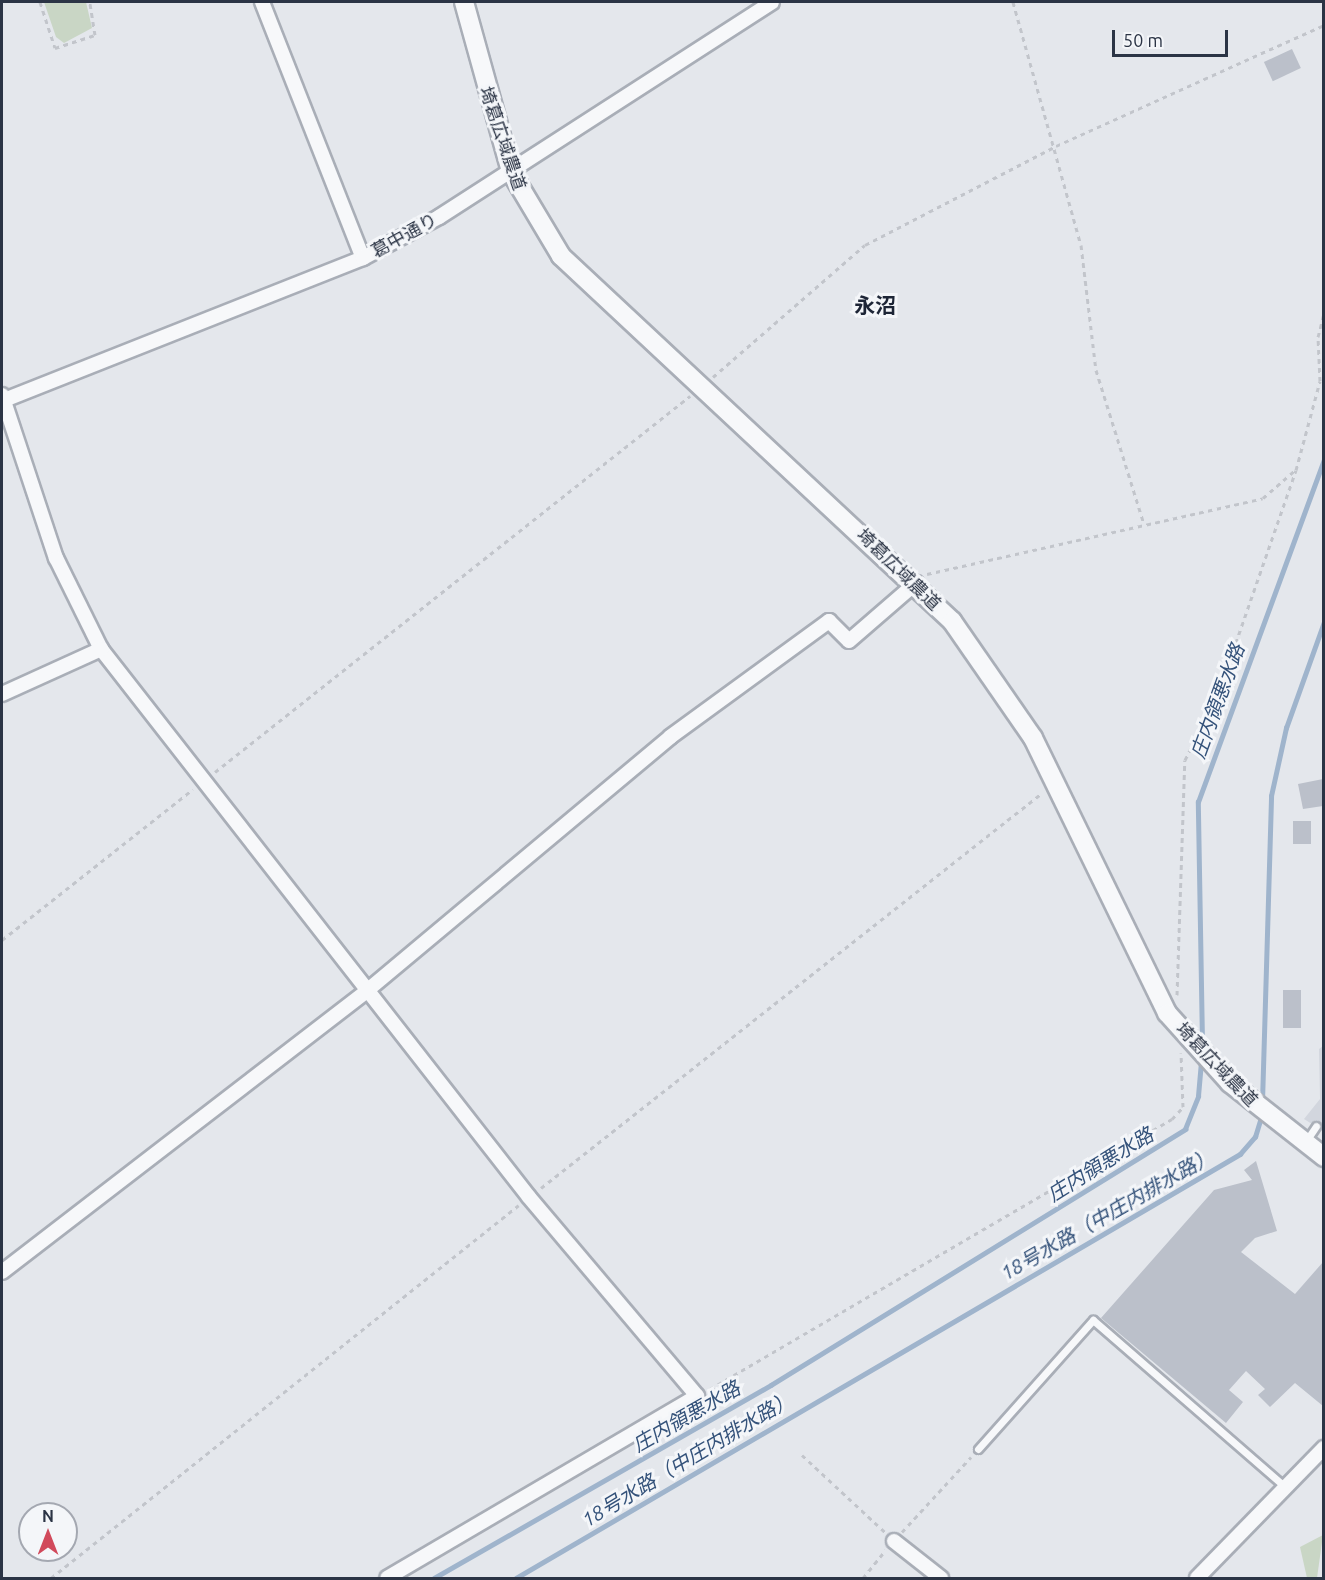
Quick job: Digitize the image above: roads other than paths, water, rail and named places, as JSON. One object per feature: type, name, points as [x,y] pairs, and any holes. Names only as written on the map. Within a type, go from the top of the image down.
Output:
[{"type":"street","points":[[262,2],[363,258]]},
{"type":"street","name":"埼葛広域農道","points":[[464,2],[511,172],[568,263],[916,583],[952,621],[1012,704],[1056,783],[1167,1012],[1186,1037],[1241,1093],[1323,1156]]},
{"type":"street","name":"葛中通り","points":[[2,399],[363,258],[511,172],[772,2]]},
{"type":"street","points":[[2,399],[56,558],[101,649],[369,989],[529,1197],[697,1396],[387,1578]]},
{"type":"street","points":[[2,1272],[369,989],[670,737],[829,621],[849,641],[916,583]]},
{"type":"street","points":[[2,694],[101,649]]},
{"type":"street","points":[[1197,1578],[1323,1448]]},
{"type":"street","points":[[894,1541],[941,1578]]},
{"type":"lane","points":[[1304,1143],[1316,1126]]},
{"type":"lane","points":[[978,1449],[1093,1320],[1284,1486]]},
{"type":"waterway","name":"庄内領悪水路","points":[[1202,1043],[1198,802],[1324,459]]},
{"type":"waterway","name":"18号水路（中庄内排水路）","points":[[1262,1102],[1271,796],[1286,728],[1324,622]]},
{"type":"waterway","name":"庄内領悪水路","points":[[434,1578],[771,1385],[1185,1129],[1198,1096],[1201,1060]]},
{"type":"waterway","name":"18号水路（中庄内排水路）","points":[[516,1578],[1240,1154],[1255,1137],[1262,1114]]},
{"type":"district","name":"永沼","points":[[875,305]]}]
